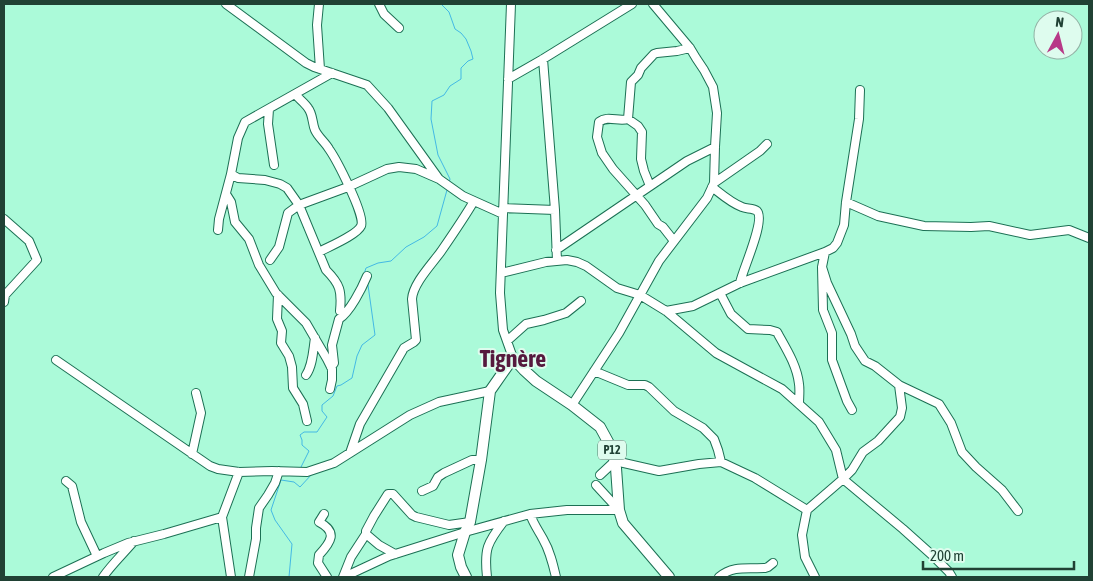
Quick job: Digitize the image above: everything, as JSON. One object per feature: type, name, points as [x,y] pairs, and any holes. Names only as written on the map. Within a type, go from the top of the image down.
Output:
[{"type":"main road","points":[[466,577],[458,555],[470,522],[481,460],[490,391],[513,358]]},
{"type":"main road","name":"P12","points":[[513,358],[536,381],[572,405],[600,427],[612,449],[617,476],[617,500],[623,523],[666,575]]},
{"type":"street","points":[[226,4],[306,63],[367,86],[388,108],[439,178]]},
{"type":"street","points":[[319,4],[317,25],[320,69]]},
{"type":"street","points":[[380,4],[384,14],[399,28]]},
{"type":"street","points":[[511,4],[500,293],[503,330],[513,358]]},
{"type":"street","points":[[508,79],[544,59],[632,4]]},
{"type":"street","points":[[572,405],[619,332],[659,261],[707,198],[713,185],[717,113],[713,87],[690,48],[652,4]]},
{"type":"street","points":[[628,119],[631,82],[646,62],[656,53],[690,48]]},
{"type":"street","points":[[544,59],[555,210],[556,261]]},
{"type":"street","points":[[218,230],[238,138],[245,122],[332,73]]},
{"type":"street","points":[[666,311],[693,306],[740,283],[825,252],[838,243],[844,225],[859,119],[860,90]]},
{"type":"street","points":[[295,94],[310,109],[316,132],[338,164],[362,219],[362,226],[348,237],[319,252]]},
{"type":"street","points":[[269,109],[268,124],[274,165]]},
{"type":"street","points":[[628,119],[624,121],[612,118],[603,119],[599,122],[597,136],[600,149],[613,169],[674,241]]},
{"type":"street","points":[[628,119],[638,126],[642,132],[641,159],[650,186]]},
{"type":"street","points":[[713,185],[767,144]]},
{"type":"street","points":[[556,250],[687,161],[715,147]]},
{"type":"street","points":[[270,260],[280,247],[288,213],[299,205],[348,187],[387,169],[399,167],[416,169],[439,178],[463,196],[503,211],[555,210]]},
{"type":"street","points":[[231,174],[238,178],[265,180],[287,188],[299,205],[326,270],[339,286],[340,311]]},
{"type":"street","points":[[713,185],[740,206],[756,211],[758,214],[755,241],[740,283]]},
{"type":"street","points":[[226,194],[231,202],[236,222],[249,239],[259,264],[278,295],[306,323],[331,368],[332,380],[330,389]]},
{"type":"street","points":[[350,453],[360,424],[404,348],[416,340],[413,293],[474,201]]},
{"type":"street","points":[[846,202],[878,216],[924,226],[989,226],[1030,235],[1069,230],[1089,238]]},
{"type":"street","points":[[4,219],[29,241],[37,260],[5,295],[4,302]]},
{"type":"street","points":[[825,252],[822,267],[823,310],[832,332],[832,360],[852,410]]},
{"type":"street","points":[[501,273],[546,262],[567,260],[577,262],[586,266],[616,288],[640,295],[666,311],[716,353],[782,389],[819,422],[836,450],[843,479],[904,529],[952,577]]},
{"type":"street","points":[[822,267],[827,283],[855,346],[865,361],[875,366],[898,385],[939,404],[951,423],[962,452],[1002,490],[1018,511]]},
{"type":"street","points":[[331,368],[334,363],[332,345],[339,319],[345,315],[358,296],[367,276]]},
{"type":"street","points":[[720,293],[730,314],[748,329],[770,330],[778,334],[793,362],[798,376],[800,384],[799,404]]},
{"type":"street","points":[[278,295],[277,319],[282,331],[281,343],[289,356],[292,367],[293,388],[302,404],[307,421]]},
{"type":"street","points":[[507,340],[526,324],[566,313],[581,301]]},
{"type":"street","points":[[306,375],[311,362],[314,338]]},
{"type":"street","points":[[56,360],[210,466],[239,472],[307,472],[334,463],[410,415],[439,402],[490,391]]},
{"type":"street","points":[[594,371],[628,385],[649,386],[674,411],[703,428],[714,439],[721,462]]},
{"type":"street","points":[[815,577],[806,557],[802,535],[808,510],[852,470],[863,452],[878,441],[900,417],[902,408],[898,385]]},
{"type":"street","points":[[192,454],[201,413],[196,393]]},
{"type":"street","points":[[422,491],[433,486],[438,477],[444,473],[472,460],[481,460]]},
{"type":"street","points":[[600,475],[614,461],[658,470],[721,462],[756,478],[808,510]]},
{"type":"street","points":[[249,577],[260,508],[280,471]]},
{"type":"street","points":[[231,577],[222,517],[239,472]]},
{"type":"street","points":[[66,481],[72,486],[81,522],[97,556]]},
{"type":"street","points":[[596,485],[619,510]]},
{"type":"street","points":[[344,577],[350,557],[366,534],[386,496],[390,494],[393,494],[416,517],[449,525],[470,522]]},
{"type":"street","points":[[344,577],[395,554],[530,514],[567,510],[619,510]]},
{"type":"street","points":[[324,514],[319,522],[331,532],[328,545],[319,555],[318,563],[326,577]]},
{"type":"street","points":[[530,514],[532,522],[543,538],[556,577]]},
{"type":"street","points":[[53,577],[135,540],[158,536],[222,517]]},
{"type":"street","points":[[487,577],[487,546],[504,521]]},
{"type":"street","points":[[366,534],[379,545],[395,554]]},
{"type":"street","points":[[103,577],[135,540]]},
{"type":"street","points":[[719,577],[732,569],[765,568],[773,563]]},
{"type":"waterway","points":[[441,4],[449,12],[455,29],[466,39],[473,59],[461,68],[461,79],[450,86],[444,95],[432,101],[431,119],[438,155],[450,179],[449,183]]},
{"type":"waterway","points":[[364,274],[366,268],[378,263],[391,261],[406,247],[424,237],[437,226],[447,190]]},
{"type":"waterway","points":[[304,468],[301,467],[309,451],[302,445],[300,435],[304,432],[317,432],[327,417],[322,411],[322,405],[333,396],[337,386],[352,378],[357,356],[362,345],[375,335],[368,285]]},
{"type":"waterway","points":[[289,577],[292,544],[275,520],[271,510],[281,480],[294,482],[300,487],[312,474]]},
{"type":"district","name":"Tignère","points":[[513,358]]}]
